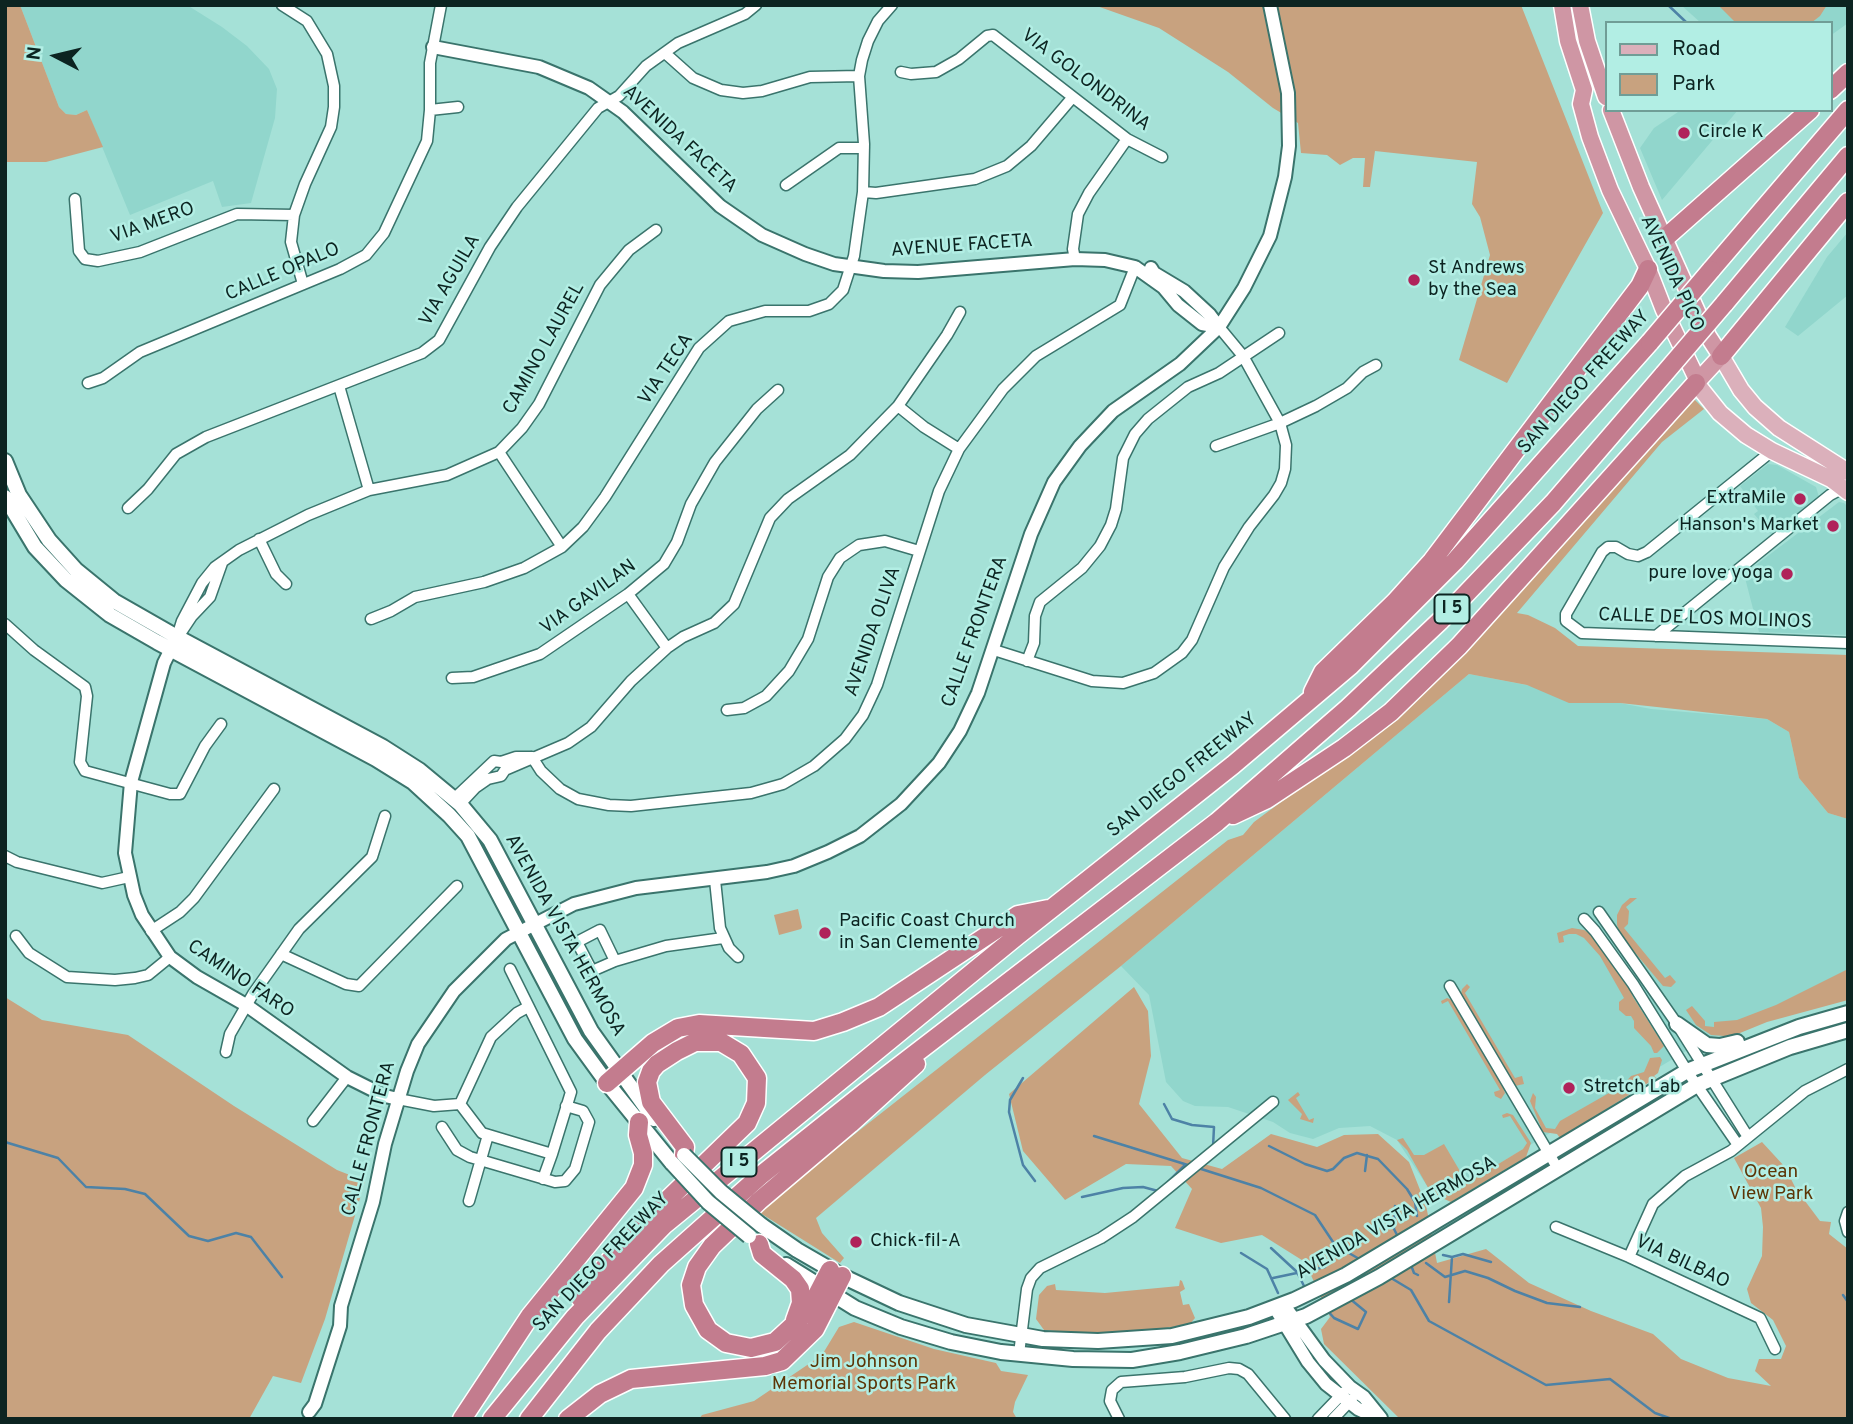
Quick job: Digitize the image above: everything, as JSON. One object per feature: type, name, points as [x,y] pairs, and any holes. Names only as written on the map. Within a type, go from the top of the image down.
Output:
[{"type":"highway","name":"AVENIDA PICO","points":[[1562,5],[1569,41],[1584,90],[1581,104],[1590,137],[1610,190],[1648,269],[1696,377],[1696,383]]},
{"type":"highway","points":[[1580,5],[1587,41],[1604,92]]},
{"type":"highway","points":[[1569,41],[1575,43],[1582,52],[1589,75],[1599,78]]},
{"type":"highway","points":[[1832,88],[1848,74]]},
{"type":"highway","points":[[1584,90],[1597,100],[1609,127],[1620,133]]},
{"type":"highway","name":"SAN DIEGO FREEWAY","points":[[492,1419],[525,1375],[575,1317],[664,1225],[781,1127],[1233,765],[1350,666],[1455,561],[1650,342],[1848,110]]},
{"type":"highway","name":"AVENIDA PICO","points":[[1612,112],[1664,239],[1708,336],[1721,356]]},
{"type":"highway","points":[[1311,697],[1323,672],[1432,561],[1640,286],[1654,251],[1664,239],[1808,112]]},
{"type":"highway","name":"I 5","points":[[529,1419],[598,1331],[661,1264],[760,1176],[1217,822],[1348,708],[1440,621],[1553,503],[1848,156]]},
{"type":"highway","points":[[1217,822],[1267,799],[1344,748],[1391,712],[1459,646],[1721,356],[1848,202]]},
{"type":"highway","points":[[613,1078],[653,1043],[678,1028],[699,1024],[814,1031],[843,1022],[878,1007],[1018,915],[1055,908]]},
{"type":"highway","points":[[827,1292],[775,1342],[751,1348],[726,1343],[708,1330],[694,1305],[691,1285],[697,1267],[712,1246],[759,1201],[895,1084],[971,1011]]},
{"type":"highway","points":[[525,1375],[615,1253],[747,1123],[756,1103],[757,1078],[741,1054],[721,1042],[695,1042],[657,1064],[651,1071],[647,1082],[652,1102],[685,1147],[678,1159]]},
{"type":"highway","points":[[462,1419],[530,1316],[634,1188],[643,1165],[638,1135],[639,1122]]},
{"type":"highway","points":[[754,1240],[762,1254],[793,1279],[800,1289],[801,1303],[794,1326]]},
{"type":"highway","points":[[568,1419],[600,1394],[631,1379],[757,1367],[782,1361],[815,1329],[836,1273]]},
{"type":"main road","points":[[1721,356],[1741,390],[1755,407],[1847,485]]},
{"type":"main road","name":"AVENIDA PICO","points":[[1696,383],[1720,413],[1746,435],[1772,451],[1847,485]]},
{"type":"main road","name":"AVENIDA VISTA HERMOSA","points":[[5,461],[19,495],[49,540],[76,570],[114,601],[174,643],[413,782],[468,836],[575,1039],[664,1133],[678,1159],[708,1202],[754,1240],[827,1292],[855,1308],[901,1327],[951,1342],[1019,1354],[1073,1359],[1132,1360],[1246,1336],[1295,1319],[1378,1277],[1697,1085],[1790,1047],[1848,1030]]},
{"type":"main road","name":"AVENIDA VISTA HERMOSA","points":[[5,497],[35,547],[66,580],[110,615],[174,643],[383,747],[419,770],[457,801],[490,840],[613,1078],[639,1122],[678,1159],[761,1225],[836,1273],[899,1303],[966,1325],[1043,1339],[1098,1341],[1172,1336],[1250,1317],[1285,1304],[1346,1275],[1548,1152],[1702,1063],[1799,1027],[1848,1013]]},
{"type":"main road","points":[[1677,1024],[1707,1045],[1720,1046],[1783,1027],[1799,1027]]},
{"type":"street","points":[[282,5],[307,21],[327,54],[334,86],[331,127],[294,215],[291,242],[303,284]]},
{"type":"street","name":"CALLE OPALO","points":[[88,383],[103,378],[140,352],[340,270],[366,255],[384,233],[427,141],[430,110],[428,86],[441,5]]},
{"type":"street","name":"VIA AGUILA","points":[[128,508],[148,489],[176,454],[206,437],[422,353],[439,340],[490,247],[517,207],[598,108],[619,96],[646,66],[678,43],[745,14],[757,5]]},
{"type":"street","name":"VIA TECA","points":[[371,618],[391,611],[415,597],[484,582],[524,568],[562,547],[583,527],[605,497],[699,348],[729,321],[765,311],[809,312],[829,304],[843,290],[852,267],[863,192],[864,148],[859,76],[868,41],[878,21],[892,5]]},
{"type":"street","name":"CALLE FRONTERA","points":[[308,1415],[316,1404],[340,1325],[341,1306],[373,1202],[398,1099],[418,1044],[454,990],[506,939],[573,904],[604,894],[646,887],[767,872],[794,866],[828,852],[860,836],[901,804],[939,763],[960,731],[994,650],[1031,534],[1054,482],[1080,446],[1113,411],[1180,364],[1219,327],[1244,288],[1270,236],[1285,177],[1289,146],[1288,93],[1270,5]]},
{"type":"street","name":"VIA GOLONDRINA","points":[[901,72],[936,72],[959,59],[987,36],[999,38],[1028,64],[1127,139],[1163,157]]},
{"type":"street","name":"AVENIDA FACETA","points":[[433,47],[539,67],[589,88],[610,102],[720,206],[762,235],[805,254],[852,267]]},
{"type":"street","points":[[665,53],[693,78],[721,90],[743,93],[762,92],[810,77],[859,76]]},
{"type":"street","points":[[863,192],[876,193],[975,179],[1007,166],[1031,146],[1072,98]]},
{"type":"street","points":[[430,110],[458,107]]},
{"type":"street","points":[[1127,139],[1089,193],[1078,214],[1073,249],[1075,259],[1151,268],[1192,305]]},
{"type":"street","points":[[786,185],[839,148],[864,148]]},
{"type":"street","name":"VIA MERO","points":[[75,199],[79,251],[85,259],[98,261],[140,252],[237,214],[294,215]]},
{"type":"street","name":"CAMINO LAUREL","points":[[174,643],[202,583],[215,567],[239,550],[369,490],[447,475],[499,452],[522,428],[539,404],[600,285],[629,250],[656,230]]},
{"type":"street","name":"AVENUE FACETA","points":[[852,267],[918,272],[1075,259]]},
{"type":"street","points":[[994,650],[1092,681],[1123,683],[1154,673],[1182,653],[1192,640],[1224,567],[1281,483],[1285,469],[1286,444],[1280,423],[1243,356],[1219,327],[1202,324],[1191,313],[1197,295],[1189,286],[1163,288],[1135,267]]},
{"type":"street","name":"AVENIDA OLIVA","points":[[532,757],[541,771],[560,789],[578,799],[631,806],[751,793],[783,784],[814,766],[845,739],[863,715],[877,685],[939,491],[959,449],[1003,389],[1036,356],[1121,304],[1135,267]]},
{"type":"street","points":[[457,801],[491,772],[501,776],[503,766],[516,757],[532,757],[568,743],[591,727],[631,681],[667,648],[683,637],[714,623],[734,604],[770,518],[788,499],[850,455],[898,406],[960,312]]},
{"type":"street","points":[[1027,661],[1034,643],[1035,616],[1040,602],[1082,568],[1100,546],[1111,525],[1124,458],[1135,433],[1192,384],[1219,373],[1279,333]]},
{"type":"street","points":[[1216,446],[1280,423],[1328,400],[1376,365]]},
{"type":"street","points":[[338,386],[369,490]]},
{"type":"street","name":"VIA GAVILAN","points":[[452,678],[473,677],[540,654],[628,594],[664,564],[677,542],[691,504],[715,462],[757,409],[778,390]]},
{"type":"street","points":[[898,406],[924,427],[959,449]]},
{"type":"street","name":"CALLE DE LOS MOLINOS","points":[[1772,451],[1647,552],[1628,554],[1616,547],[1608,547],[1602,552],[1566,614],[1566,621],[1582,633],[1848,643]]},
{"type":"street","points":[[499,452],[562,547]]},
{"type":"street","points":[[1656,636],[1830,495],[1847,485]]},
{"type":"street","points":[[259,539],[276,574],[286,584]]},
{"type":"street","points":[[727,710],[744,708],[766,696],[789,671],[808,639],[828,577],[840,558],[859,545],[885,541],[919,551]]},
{"type":"street","points":[[174,643],[210,597],[222,563]]},
{"type":"street","points":[[202,583],[213,588]]},
{"type":"street","points":[[628,594],[667,648]]},
{"type":"street","points":[[194,596],[204,603]]},
{"type":"street","points":[[5,624],[34,650],[85,687],[87,696],[80,757],[82,767],[89,772],[170,794],[180,794],[205,746],[221,724]]},
{"type":"street","name":"CAMINO FARO","points":[[174,643],[164,663],[131,782],[125,853],[129,877],[142,915],[170,957],[197,977],[246,1005],[347,1077],[385,1096],[398,1099]]},
{"type":"street","points":[[152,930],[180,912],[194,898],[274,789]]},
{"type":"street","points":[[226,1052],[230,1034],[246,1005],[299,929],[372,857],[385,816]]},
{"type":"street","points":[[5,856],[16,862],[102,883],[129,877]]},
{"type":"street","points":[[715,880],[723,938],[738,957]]},
{"type":"street","points":[[281,954],[346,984],[359,986],[457,886]]},
{"type":"street","points":[[1599,912],[1677,1024],[1748,1137]]},
{"type":"street","points":[[1584,919],[1633,984],[1687,1071],[1738,1145]]},
{"type":"street","points":[[615,961],[600,930],[577,942],[592,971],[615,961],[666,946],[723,938]]},
{"type":"street","points":[[16,936],[29,953],[67,977],[116,980],[135,978],[148,975],[170,957]]},
{"type":"street","points":[[510,969],[571,1091],[543,1179]]},
{"type":"street","points":[[1450,986],[1558,1168]]},
{"type":"street","points":[[460,1104],[491,1037],[517,1013],[528,1007]]},
{"type":"street","points":[[1629,1257],[1653,1204],[1685,1176],[1738,1145],[1805,1091],[1848,1069]]},
{"type":"street","points":[[313,1121],[347,1077]]},
{"type":"street","points":[[398,1099],[434,1106],[460,1104]]},
{"type":"street","points":[[460,1104],[482,1133],[552,1154]]},
{"type":"street","points":[[1019,1354],[1027,1289],[1031,1278],[1040,1268],[1101,1238],[1133,1217],[1269,1105]]},
{"type":"street","points":[[442,1127],[457,1150],[543,1179],[565,1181],[575,1169],[589,1122],[583,1111],[566,1106]]},
{"type":"street","points":[[469,1201],[488,1135]]},
{"type":"street","points":[[1848,1212],[1845,1221],[1848,1232]]},
{"type":"street","name":"VIA BILBAO","points":[[1556,1227],[1629,1257],[1760,1318],[1775,1349]]},
{"type":"street","points":[[1285,1304],[1295,1319],[1308,1362],[1326,1384],[1349,1395],[1364,1397],[1380,1419]]},
{"type":"street","points":[[1119,1419],[1110,1401],[1112,1390],[1121,1382],[1185,1377],[1229,1368],[1248,1374],[1285,1419]]},
{"type":"street","points":[[1318,1419],[1349,1395]]},
{"type":"street","points":[[1333,1419],[1349,1395]]},
{"type":"shaded area","points":[[20,5],[187,5],[247,46],[269,69],[277,89],[275,118],[251,203],[222,207],[213,181],[130,215],[87,110],[76,115],[66,114],[59,107]]},
{"type":"shaded area","points":[[1681,5],[1848,5],[1848,23],[1832,35],[1832,21],[1699,21]]},
{"type":"shaded area","points":[[1678,112],[1736,112],[1662,200],[1640,148],[1654,128]]},
{"type":"shaded area","points":[[1848,232],[1848,295],[1798,336],[1785,327],[1827,257]]},
{"type":"shaded area","points":[[1768,464],[1777,465],[1816,487],[1819,497],[1771,534],[1754,514],[1758,511],[1740,486]]},
{"type":"shaded area","points":[[1839,502],[1848,507],[1848,635],[1759,632],[1744,574]]},
{"type":"shaded area","points":[[1469,674],[1651,709],[1767,719],[1789,732],[1799,778],[1828,813],[1848,819],[1848,976],[1725,1036],[1706,1039],[1437,1201],[1397,1140],[1370,1126],[1339,1128],[1313,1139],[1290,1133],[1273,1122],[1228,1107],[1195,1106],[1183,1101],[1166,1082],[1149,995],[1121,966]]},
{"type":"green space","points":[[5,5],[20,5],[59,107],[66,114],[76,115],[87,110],[103,147],[46,162],[5,162]]},
{"type":"green space","points":[[1094,5],[1521,5],[1603,213],[1507,383],[1459,360],[1490,255],[1480,217],[1472,204],[1477,162],[1375,151],[1370,187],[1363,187],[1365,158],[1353,158],[1340,165],[1327,155],[1301,153],[1298,123],[1273,108],[1228,72],[1159,28]]},
{"type":"green space","points":[[1718,5],[1827,5],[1814,21],[1734,21]]},
{"type":"green space","points":[[1694,399],[1704,409],[1662,442],[1517,613],[1528,615],[1555,628],[1578,646],[1848,655],[1848,819],[1828,813],[1799,778],[1789,732],[1767,719],[1620,703],[1569,703],[1527,685],[1469,674],[816,1218],[822,1233],[844,1258],[840,1263],[757,1211],[1228,840],[1243,835],[1254,822],[1397,716]]},
{"type":"green space","points":[[1630,898],[1637,898],[1626,907],[1629,911],[1628,924],[1624,928],[1665,978],[1670,975],[1676,982],[1671,987],[1663,986],[1621,936],[1617,915],[1622,905]]},
{"type":"green space","points":[[798,909],[801,929],[779,935],[774,915]]},
{"type":"green space","points":[[1572,928],[1591,934],[1629,985],[1633,997],[1664,1046],[1657,1053],[1654,1053],[1634,1028],[1631,1016],[1626,1016],[1619,1010],[1619,1002],[1624,998],[1600,956],[1584,938],[1569,934],[1563,936],[1564,942],[1559,943],[1557,933]]},
{"type":"green space","points":[[1848,969],[1848,1000],[1767,1022],[1740,1033],[1711,1035],[1696,1025],[1686,1010],[1692,1006],[1705,1021],[1705,1026],[1714,1027],[1714,1022],[1737,1020],[1776,1005]]},
{"type":"green space","points":[[1467,984],[1470,987],[1465,993],[1515,1078],[1522,1076],[1524,1084],[1515,1086],[1461,994]]},
{"type":"green space","name":"Ocean View Park","points":[[1134,987],[1148,1011],[1151,1056],[1139,1104],[1182,1158],[1222,1169],[1271,1134],[1317,1147],[1344,1135],[1378,1134],[1409,1162],[1426,1205],[1437,1263],[1486,1249],[1529,1283],[1591,1311],[1653,1334],[1681,1359],[1728,1378],[1771,1386],[1755,1371],[1759,1359],[1781,1359],[1786,1346],[1773,1320],[1751,1303],[1747,1289],[1762,1256],[1763,1227],[1761,1208],[1734,1158],[1762,1142],[1785,1167],[1796,1189],[1820,1221],[1831,1222],[1829,1234],[1848,1249],[1848,1419],[1400,1419],[1324,1344],[1321,1329],[1330,1317],[1305,1262],[1262,1235],[1221,1243],[1175,1228],[1192,1189],[1171,1166],[1126,1164],[1065,1200],[1023,1151],[1009,1094]]},
{"type":"green space","points":[[5,997],[42,1020],[128,1035],[234,1106],[337,1170],[365,1181],[325,1319],[301,1383],[273,1376],[249,1419],[5,1419]]},
{"type":"green space","points":[[1447,998],[1452,1000],[1502,1085],[1505,1093],[1501,1099],[1495,1096],[1494,1092],[1500,1090],[1448,1001],[1442,1004],[1441,1001]]},
{"type":"green space","points":[[1660,1057],[1662,1060],[1658,1073],[1654,1076],[1656,1078],[1560,1138],[1557,1134],[1543,1132],[1530,1101],[1533,1093],[1536,1097],[1535,1108],[1546,1128],[1555,1129],[1560,1121],[1623,1085],[1631,1076],[1644,1072],[1650,1058]]},
{"type":"green space","points":[[1298,1092],[1300,1095],[1296,1098],[1309,1120],[1314,1118],[1313,1123],[1300,1119],[1302,1114],[1288,1100]]},
{"type":"green space","points":[[1502,1115],[1513,1115],[1531,1143],[1526,1157],[1451,1202],[1431,1193],[1407,1150],[1397,1140],[1403,1138],[1414,1155],[1424,1155],[1444,1144],[1467,1183],[1523,1149],[1527,1143],[1510,1116],[1503,1118]]},
{"type":"green space","points":[[1180,1280],[1185,1289],[1180,1292],[1183,1305],[1189,1304],[1195,1318],[1189,1325],[1090,1334],[1044,1330],[1036,1319],[1039,1295],[1047,1286],[1055,1284],[1056,1290],[1105,1293],[1179,1286]]},
{"type":"green space","name":"Jim Johnson Memorial Sports Park","points":[[854,1322],[934,1349],[996,1363],[1001,1371],[1028,1375],[1015,1402],[1013,1412],[1017,1419],[699,1419],[702,1415],[754,1401],[822,1355],[839,1327]]},
{"type":"waterway","points":[[1668,5],[1685,21]]},
{"type":"waterway","points":[[1023,1078],[1010,1100],[1009,1112],[1023,1165],[1035,1181]]},
{"type":"waterway","points":[[1164,1104],[1172,1119],[1192,1125],[1214,1127],[1213,1147]]},
{"type":"waterway","points":[[1094,1136],[1191,1166]]},
{"type":"waterway","points":[[5,1142],[58,1158],[86,1187],[125,1189],[145,1194],[189,1236],[208,1241],[236,1233],[251,1237],[282,1277]]},
{"type":"waterway","points":[[1269,1146],[1305,1164],[1327,1171],[1344,1158],[1357,1153],[1378,1159],[1407,1189],[1415,1202],[1417,1216]]},
{"type":"waterway","points":[[1365,1171],[1367,1155]]},
{"type":"waterway","points":[[1168,1182],[1185,1165]]},
{"type":"waterway","points":[[1198,1168],[1261,1188],[1315,1215],[1335,1245],[1361,1260]]},
{"type":"waterway","points":[[1082,1197],[1123,1188],[1143,1187],[1158,1191]]},
{"type":"waterway","points":[[1395,1206],[1394,1229],[1398,1237]]},
{"type":"waterway","points":[[1271,1248],[1297,1272],[1305,1288]]},
{"type":"waterway","points":[[1241,1253],[1267,1269],[1278,1293]]},
{"type":"waterway","points":[[1443,1255],[1452,1257],[1463,1254],[1491,1262]]},
{"type":"waterway","points":[[1449,1302],[1452,1257]]},
{"type":"waterway","points":[[1426,1263],[1445,1277],[1465,1271],[1547,1303],[1580,1307]]},
{"type":"waterway","points":[[1411,1265],[1414,1273],[1418,1275]]},
{"type":"waterway","points":[[1273,1278],[1325,1267]]},
{"type":"waterway","points":[[1391,1278],[1411,1290],[1429,1321],[1546,1385],[1610,1379],[1655,1413],[1672,1419]]},
{"type":"waterway","points":[[1843,1295],[1848,1302]]},
{"type":"waterway","points":[[1327,1310],[1334,1318],[1358,1329],[1366,1312],[1349,1298]]},
{"type":"place","name":"Circle K","points":[[1684,133]]},
{"type":"place","name":"St Andrews by the Sea","points":[[1414,280]]},
{"type":"place","name":"ExtraMile","points":[[1800,499]]},
{"type":"place","name":"Hanson's Market","points":[[1833,526]]},
{"type":"place","name":"pure love yoga","points":[[1787,574]]},
{"type":"place","name":"Pacific Coast Church in San Clemente","points":[[825,933]]},
{"type":"place","name":"Stretch Lab","points":[[1569,1088]]},
{"type":"place","name":"Chick-fil-A","points":[[856,1242]]}]
